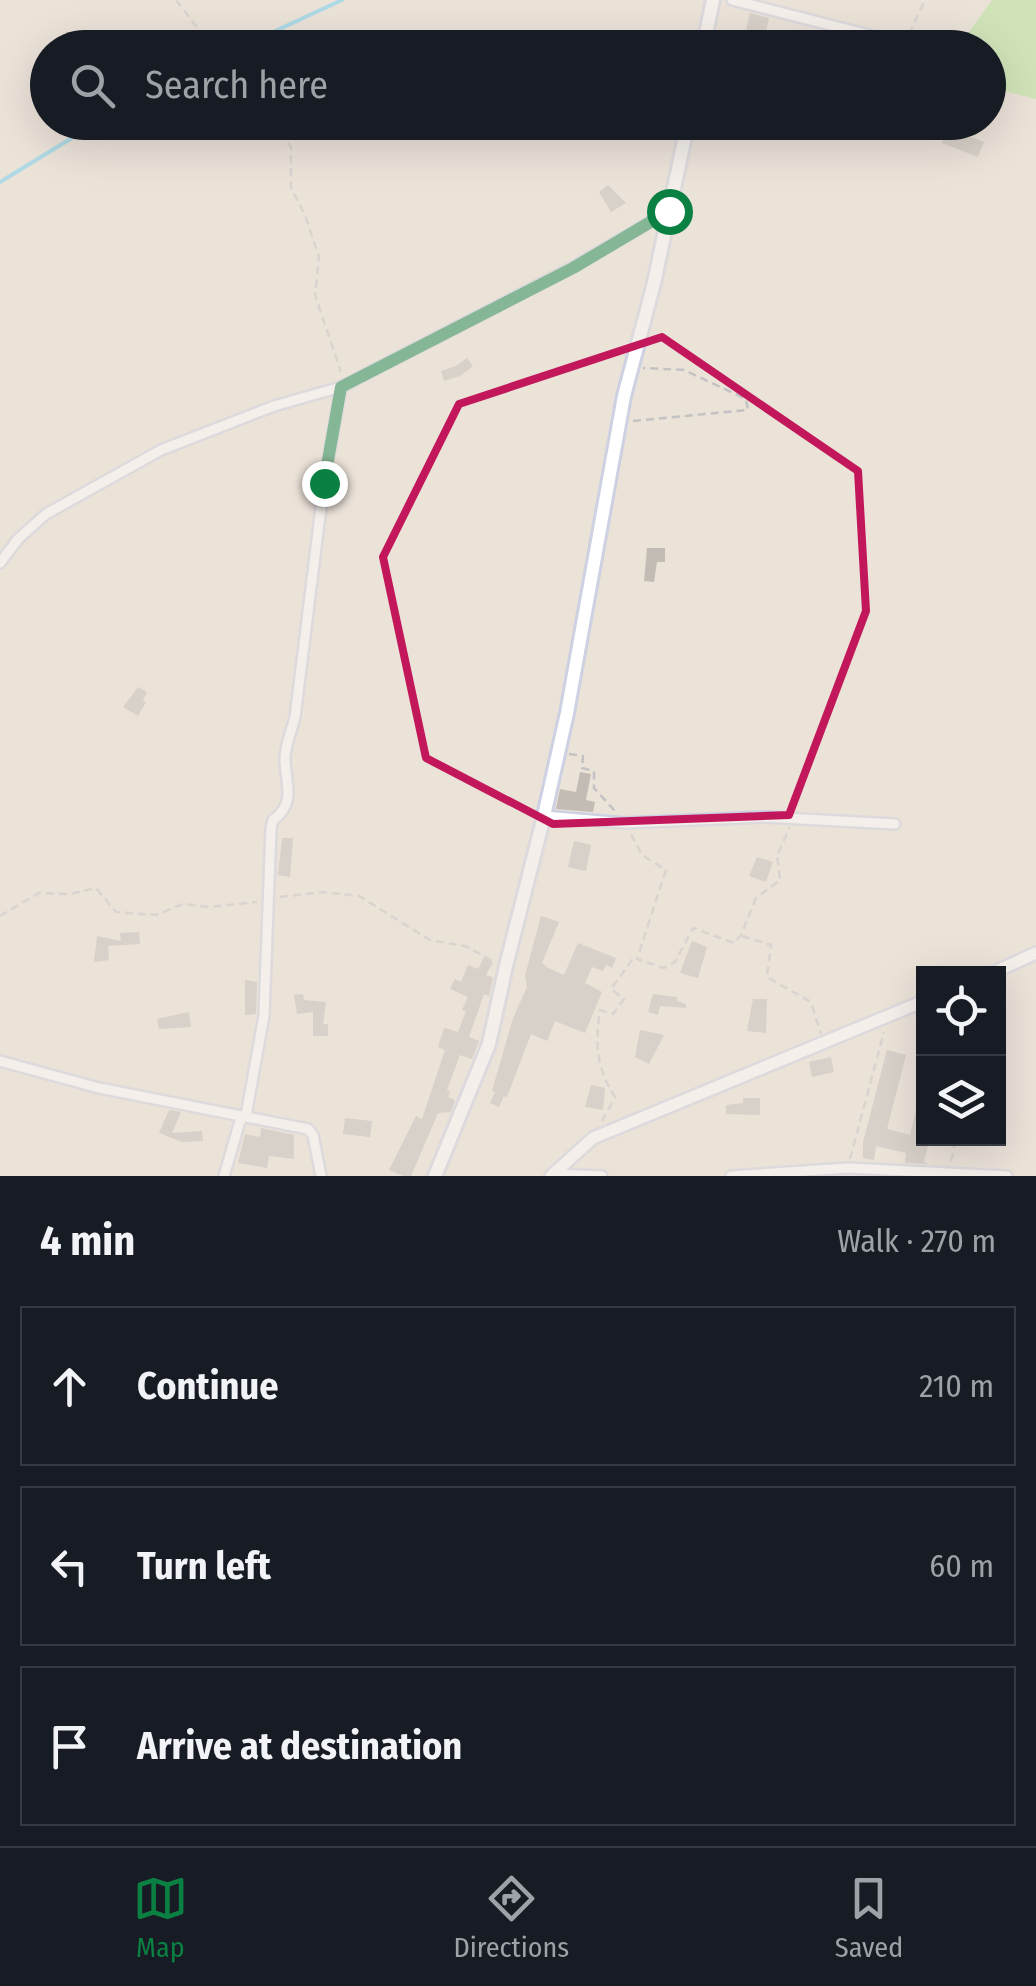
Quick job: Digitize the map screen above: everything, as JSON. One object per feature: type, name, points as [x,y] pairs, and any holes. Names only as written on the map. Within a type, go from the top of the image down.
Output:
[{"type":"main road","points":[[708,30],[714,0]]},
{"type":"main road","points":[[436,1176],[489,1044],[544,816],[620,421],[684,140]]},
{"type":"street","points":[[732,0],[849,30]]},
{"type":"street","points":[[0,563],[18,539],[46,514],[161,450],[274,406],[341,387],[573,268],[669,211]]},
{"type":"street","points":[[224,1176],[240,1121],[246,1116],[264,1015],[271,828],[289,799],[285,759],[295,716],[324,483],[341,387]]},
{"type":"street","points":[[544,816],[625,822],[765,818],[895,824]]},
{"type":"street","points":[[1006,967],[1036,954]]},
{"type":"street","points":[[552,1175],[593,1138],[916,1004]]},
{"type":"street","points":[[0,1061],[81,1084],[308,1129],[313,1135],[321,1176]]},
{"type":"street","points":[[731,1176],[848,1168],[1007,1176]]},
{"type":"street","points":[[552,1175],[602,1176]]},
{"type":"path","points":[[176,0],[199,30]]},
{"type":"path","points":[[911,30],[925,0]]},
{"type":"path","points":[[287,140],[292,146],[292,188],[319,257],[315,295],[345,382],[341,387]]},
{"type":"path","points":[[620,421],[748,410],[746,400],[684,370],[631,368]]},
{"type":"path","points":[[558,752],[583,756],[582,768],[594,771],[594,788],[625,822],[642,855],[666,870],[638,959]]},
{"type":"path","points":[[593,1138],[615,1097],[606,1083],[595,1047],[600,1010],[613,1014],[624,999],[611,989],[632,960],[664,968],[675,962],[692,928],[734,943],[756,898],[780,880],[776,855],[792,821]]},
{"type":"path","points":[[0,916],[39,893],[70,894],[96,888],[116,912],[147,915],[183,904],[236,906],[322,892],[358,896],[430,940],[465,946],[506,966]]},
{"type":"path","points":[[740,935],[771,945],[767,978],[811,1002],[823,1042]]},
{"type":"path","points":[[848,1168],[888,1016]]},
{"type":"path","points":[[948,1175],[954,1146]]},
{"type":"highlighted area","points":[[662,337],[858,471],[866,611],[789,815],[553,824],[426,758],[383,557],[459,404]]},
{"type":"green space","points":[[992,0],[1036,0],[1036,99],[1006,91],[1006,30],[970,30]]},
{"type":"building","points":[[750,13],[769,18],[766,30],[746,30]]},
{"type":"building","points":[[943,140],[984,142],[978,157],[942,143]]},
{"type":"building","points":[[608,185],[626,203],[611,212],[599,192]]},
{"type":"building","points":[[467,358],[473,366],[444,381],[441,371]]},
{"type":"building","points":[[647,548],[665,548],[665,562],[657,562],[654,582],[644,581]]},
{"type":"building","points":[[138,687],[147,692],[138,716],[123,707]]},
{"type":"building","points":[[580,772],[591,774],[586,800],[595,802],[593,812],[556,809],[560,789],[576,792]]},
{"type":"building","points":[[282,838],[293,838],[290,877],[278,875]]},
{"type":"building","points":[[574,841],[591,845],[586,871],[568,867]]},
{"type":"building","points":[[757,857],[773,862],[766,882],[749,876]]},
{"type":"building","points":[[541,916],[559,922],[542,963],[548,968],[564,975],[578,943],[616,958],[612,968],[606,965],[603,971],[592,967],[585,983],[602,992],[585,1033],[555,1021],[547,1041],[531,1034],[507,1097],[499,1107],[490,1103],[495,1092],[492,1091],[513,1018],[527,987],[525,976]]},
{"type":"building","points":[[139,932],[140,944],[108,946],[109,960],[94,962],[97,936],[121,941],[120,933]]},
{"type":"building","points":[[692,941],[707,947],[698,978],[680,973]]},
{"type":"building","points":[[484,957],[493,962],[486,975],[493,978],[489,996],[484,994],[469,1037],[479,1041],[472,1059],[460,1055],[447,1090],[448,1097],[455,1100],[451,1112],[438,1113],[411,1176],[403,1176],[389,1170],[416,1116],[422,1119],[445,1050],[438,1047],[444,1028],[458,1032],[466,1011],[462,1010],[468,997],[450,989],[455,979],[461,982],[468,965],[478,969]]},
{"type":"building","points":[[245,980],[257,982],[256,1014],[245,1015]]},
{"type":"building","points":[[303,994],[304,1000],[326,1002],[323,1024],[328,1024],[328,1036],[313,1036],[313,1012],[297,1014],[294,995]]},
{"type":"building","points":[[653,994],[677,997],[686,1008],[660,1006],[658,1015],[648,1012]]},
{"type":"building","points":[[753,999],[767,999],[766,1033],[747,1031]]},
{"type":"building","points":[[189,1012],[191,1027],[159,1029],[157,1019]]},
{"type":"building","points":[[640,1030],[664,1035],[649,1064],[635,1057]]},
{"type":"building","points":[[887,1050],[906,1055],[887,1129],[910,1135],[916,1110],[916,1146],[928,1146],[924,1162],[928,1164],[905,1163],[906,1153],[876,1146],[874,1160],[863,1158],[863,1142]]},
{"type":"building","points":[[831,1057],[834,1072],[812,1077],[809,1062]]},
{"type":"building","points":[[591,1085],[605,1088],[603,1110],[585,1107]]},
{"type":"building","points":[[743,1098],[760,1098],[760,1115],[726,1114],[726,1105],[743,1103]]},
{"type":"building","points":[[169,1110],[181,1112],[172,1133],[202,1131],[203,1141],[182,1142],[159,1133]]},
{"type":"building","points":[[345,1118],[372,1121],[370,1137],[343,1134]]},
{"type":"building","points":[[261,1128],[294,1135],[294,1159],[269,1156],[267,1168],[238,1163],[245,1134],[260,1137]]},
{"type":"waterway","points":[[278,30],[342,0]]},
{"type":"waterway","points":[[0,182],[69,140]]},
{"type":"route","points":[[324,483],[341,387],[573,268],[669,211]]}]
